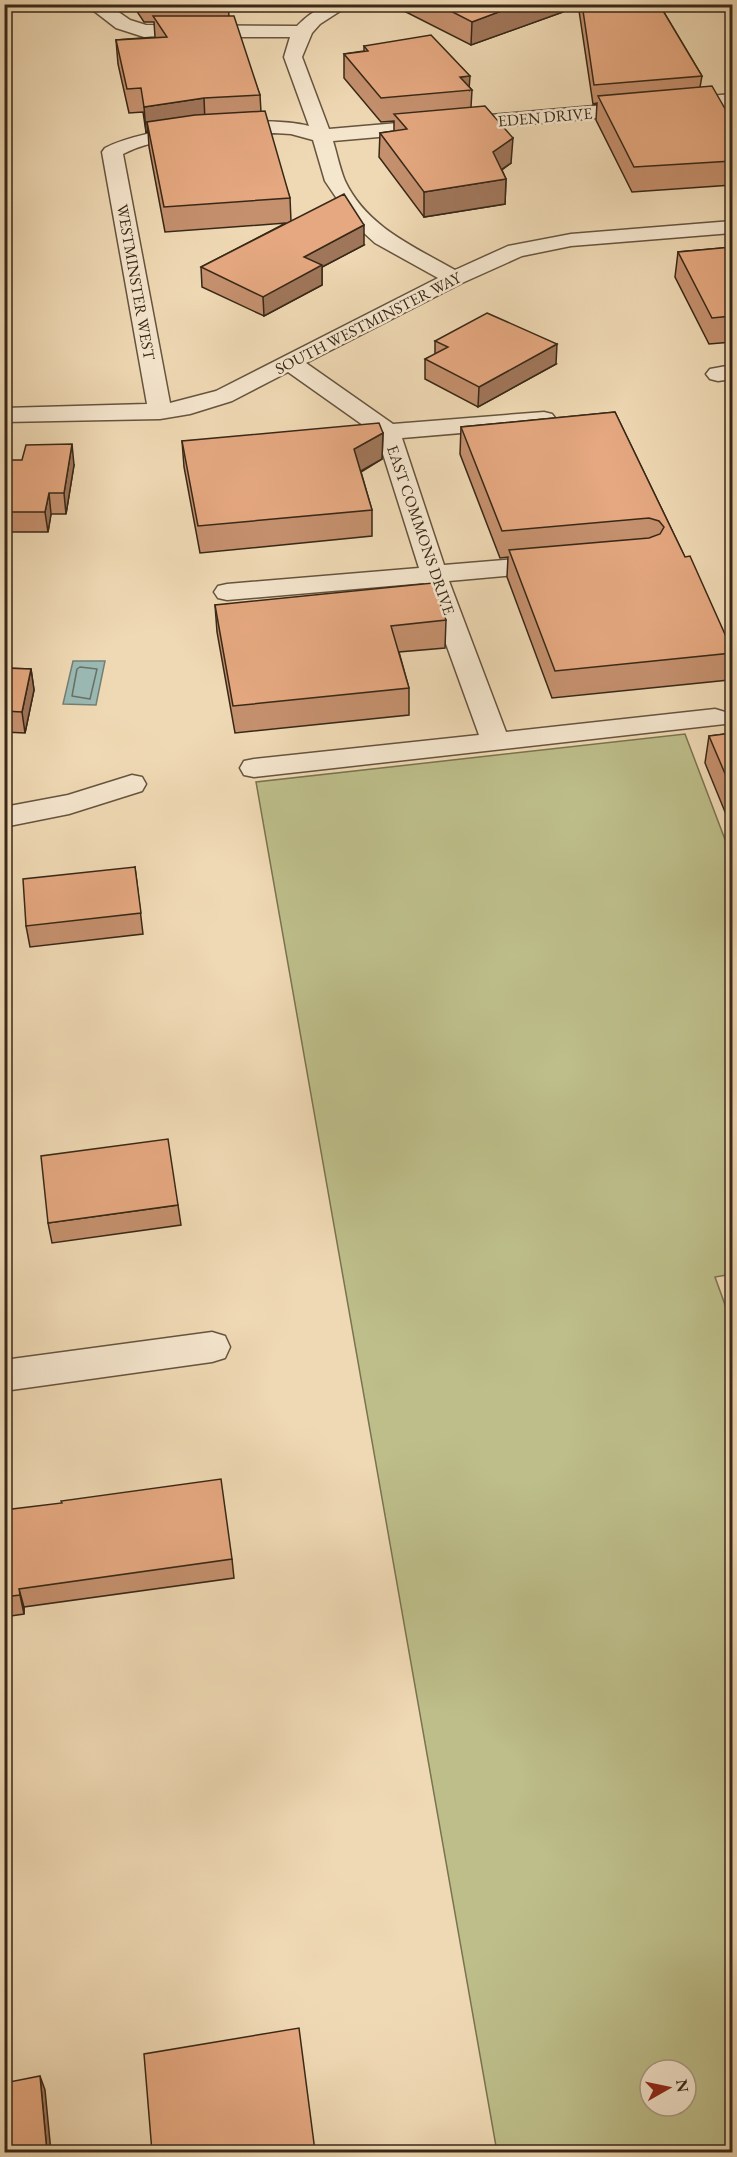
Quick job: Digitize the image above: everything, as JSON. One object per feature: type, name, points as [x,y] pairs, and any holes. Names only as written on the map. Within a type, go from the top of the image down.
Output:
[{"type":"street","points":[[94,4],[123,24],[144,31],[303,32]]},
{"type":"street","points":[[342,4],[314,20],[303,32],[293,57],[322,136],[335,181],[361,220],[383,238],[454,278]]},
{"type":"street","name":"EDEN DRIVE","points":[[112,152],[123,144],[139,139],[274,128],[292,128],[322,136],[732,100]]},
{"type":"street","name":"WESTMINSTER WEST","points":[[112,152],[160,411]]},
{"type":"street","name":"SOUTH WESTMINSTER WAY","points":[[4,415],[182,409],[224,396],[494,259],[537,246],[571,240],[732,227]]},
{"type":"street","name":"EAST COMMONS DRIVE","points":[[290,363],[388,432],[434,574],[495,741]]},
{"type":"street","points":[[388,432],[544,419]]},
{"type":"street","points":[[226,592],[575,561]]},
{"type":"street","points":[[254,768],[715,718]]},
{"type":"street","points":[[4,817],[41,813],[85,802],[132,784]]},
{"type":"street","points":[[4,1376],[212,1347]]},
{"type":"green space","points":[[685,734],[732,858],[732,1274],[715,1277],[732,1324],[732,2152],[497,2152],[256,782]]},
{"type":"water","points":[[73,661],[105,661],[96,705],[63,704]]},
{"type":"building","points":[[168,4],[228,4],[228,5]]},
{"type":"building","points":[[437,4],[520,4],[472,22]]},
{"type":"building","points":[[582,4],[659,4],[702,76],[594,85]]},
{"type":"building","points":[[153,16],[234,16],[260,95],[204,98],[144,107],[141,88],[127,89],[116,40],[167,37]]},
{"type":"building","points":[[431,35],[470,76],[460,77],[472,90],[381,98],[344,54],[368,51],[364,46]]},
{"type":"building","points":[[712,86],[732,121],[732,161],[634,167],[598,96]]},
{"type":"building","points":[[485,106],[513,138],[493,152],[506,179],[424,192],[380,133],[407,129],[394,114]]},
{"type":"building","points":[[265,111],[290,198],[164,207],[147,122],[195,115]]},
{"type":"building","points":[[344,194],[364,225],[304,257],[322,265],[263,297],[201,267]]},
{"type":"building","points":[[732,247],[732,316],[712,318],[678,252]]},
{"type":"building","points":[[487,313],[557,344],[479,387],[425,359],[448,347],[435,341]]},
{"type":"building","points":[[615,412],[685,557],[690,556],[732,653],[555,671],[509,550],[649,538],[660,534],[664,527],[659,521],[649,518],[502,531],[461,427]]},
{"type":"building","points":[[379,423],[383,433],[354,449],[372,510],[198,526],[182,441]]},
{"type":"building","points":[[72,444],[64,493],[49,493],[45,512],[4,512],[4,494],[11,460],[22,460],[26,445]]},
{"type":"building","points":[[433,583],[446,620],[391,626],[409,688],[233,706],[215,605]]},
{"type":"building","points":[[4,668],[31,669],[22,712],[4,711]]},
{"type":"building","points":[[732,733],[732,790],[709,736]]},
{"type":"building","points":[[135,867],[141,913],[26,926],[23,879]]},
{"type":"building","points":[[168,1139],[178,1205],[48,1223],[41,1156]]},
{"type":"building","points":[[221,1479],[232,1559],[19,1589],[20,1595],[4,1597],[4,1510]]},
{"type":"building","points":[[299,2028],[315,2151],[152,2152],[144,2054]]},
{"type":"building","points":[[40,2076],[47,2152],[4,2152],[4,2083]]}]
